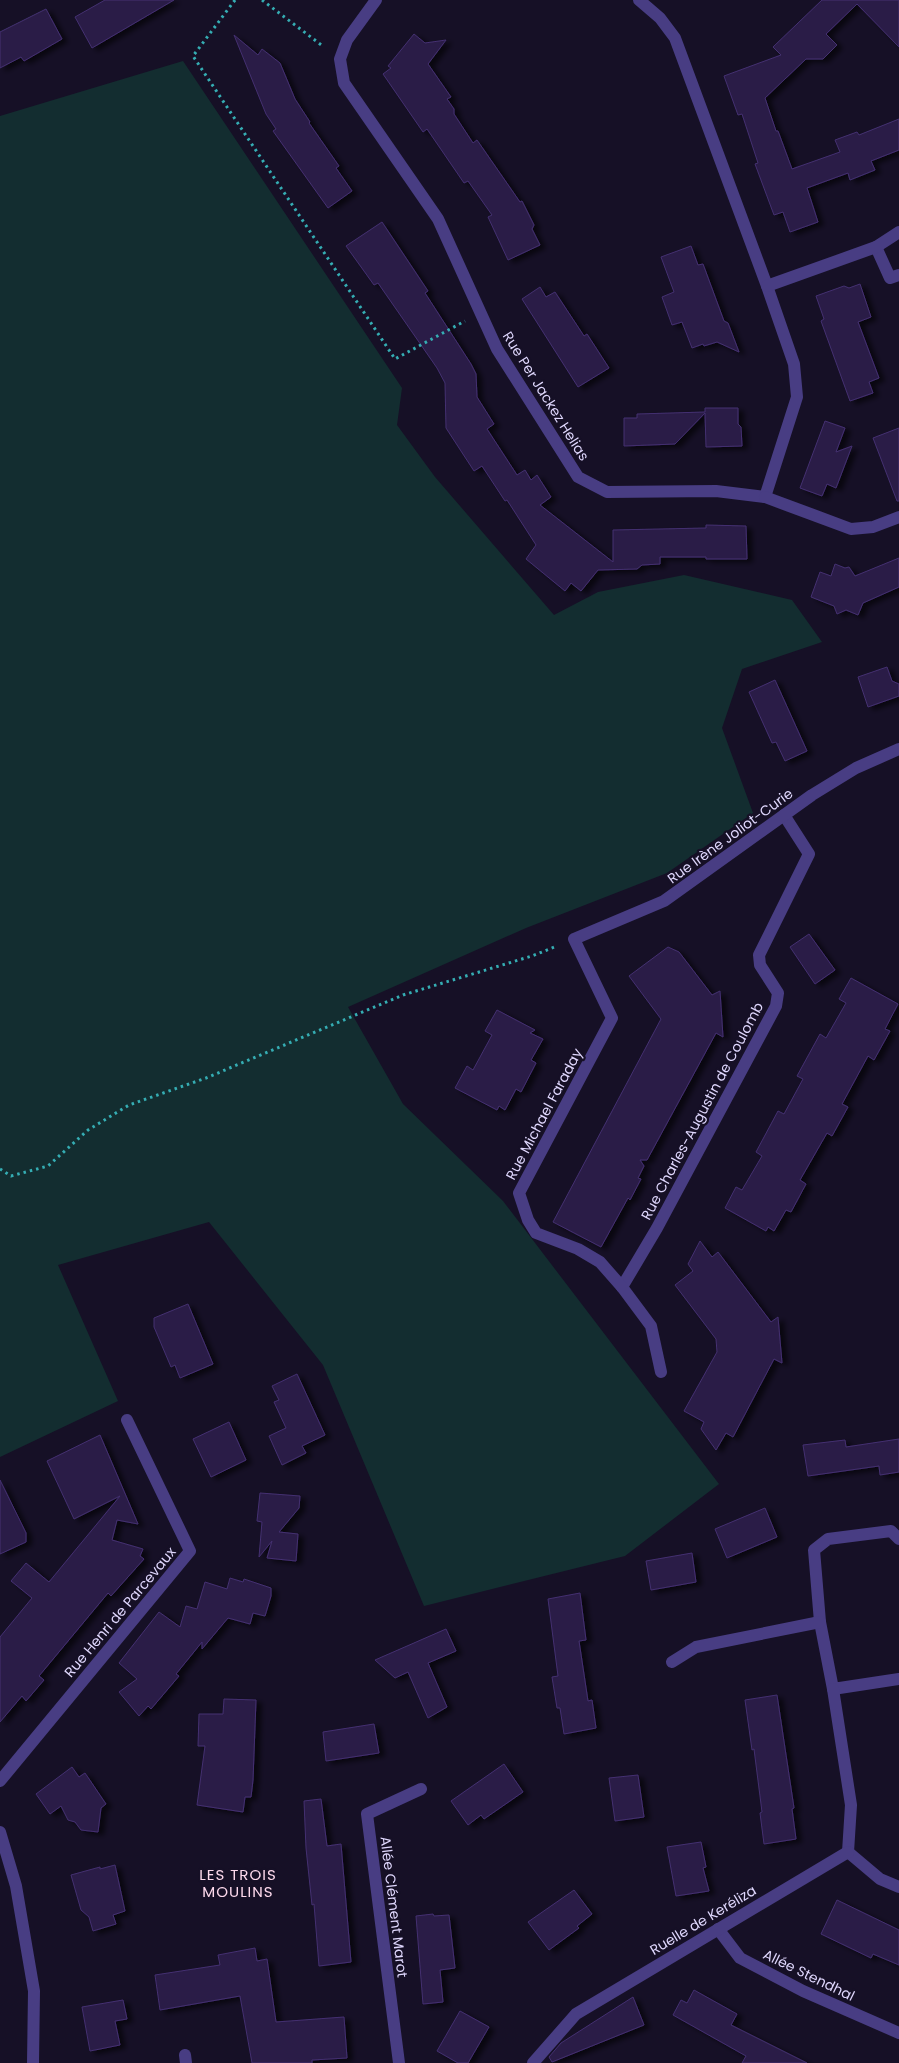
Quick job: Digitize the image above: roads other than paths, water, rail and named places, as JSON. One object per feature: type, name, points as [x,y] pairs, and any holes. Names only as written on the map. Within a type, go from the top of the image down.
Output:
[{"type":"street","name":"Rue Per Jackez Helias","points":[[376,0],[347,40],[340,59],[344,83],[438,219],[497,349],[578,477],[607,492],[716,491],[765,497],[851,529],[873,527],[899,517]]},
{"type":"street","points":[[639,0],[660,18],[675,38],[794,364],[797,397],[765,497]]},
{"type":"street","points":[[767,286],[876,247],[899,232]]},
{"type":"street","points":[[876,247],[890,278],[899,275]]},
{"type":"street","name":"Rue Irène Joliot-Curie","points":[[574,939],[664,901],[812,795],[856,768],[899,749]]},
{"type":"street","name":"Rue Charles-Augustin de Coulomb","points":[[622,1287],[657,1228],[776,1006],[778,993],[760,965],[758,955],[808,854],[784,815]]},
{"type":"street","name":"Rue Michael Faraday","points":[[574,939],[612,1018],[519,1193],[528,1220],[536,1233],[578,1249],[600,1262],[622,1287],[651,1326],[661,1372]]},
{"type":"street","name":"Rue Henri de Parcevaux","points":[[0,1781],[190,1551],[127,1420]]},
{"type":"street","points":[[899,1539],[891,1530],[828,1538],[814,1550],[820,1622],[833,1689],[850,1805],[848,1852],[880,1879],[899,1887]]},
{"type":"street","points":[[672,1662],[696,1647],[820,1622]]},
{"type":"street","points":[[833,1689],[899,1679]]},
{"type":"street","name":"Allée Clément Marot","points":[[399,2063],[367,1814],[421,1789]]},
{"type":"street","points":[[0,1832],[16,1886],[34,1992],[32,2063]]},
{"type":"street","name":"Ruelle de Keréliza","points":[[533,2063],[576,2014],[848,1852]]},
{"type":"street","name":"Allée Stendhal","points":[[718,1929],[740,1958],[803,1991],[899,2033]]},
{"type":"district","name":"LES TROIS MOULINS","points":[[238,1884]]}]
